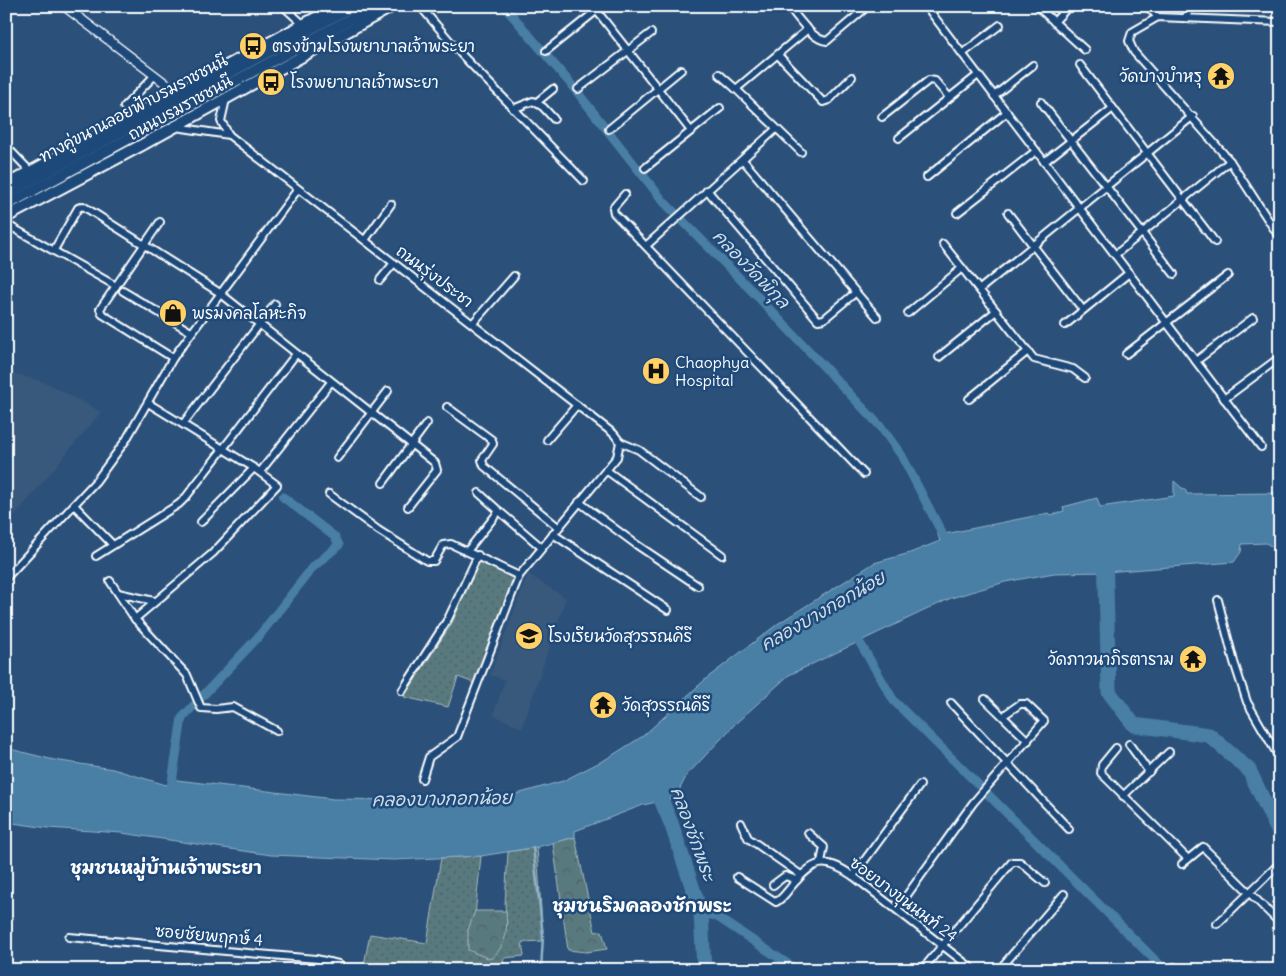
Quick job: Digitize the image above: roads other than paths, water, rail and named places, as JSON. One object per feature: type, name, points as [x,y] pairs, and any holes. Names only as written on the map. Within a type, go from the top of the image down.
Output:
[{"type":"main road","name":"ถนนบรมราชชนนี","points":[[6,185],[338,6]]},
{"type":"main road","name":"ทางคู่ขนานลอยฟ้าบรมราชชนนี","points":[[6,194],[353,6]]},
{"type":"main road","name":"ทางคู่ขนานลอยฟ้าบรมราชชนนี","points":[[6,205],[374,6]]},
{"type":"main road","name":"ถนนบรมราชชนนี","points":[[6,217],[175,127],[393,6]]},
{"type":"street","points":[[64,6],[178,93]]},
{"type":"street","points":[[283,6],[304,25]]},
{"type":"street","points":[[420,6],[461,54],[584,181]]},
{"type":"street","points":[[788,6],[808,29],[821,40],[832,40],[868,6]]},
{"type":"street","points":[[926,6],[1261,447]]},
{"type":"street","points":[[1038,6],[1084,50]]},
{"type":"street","points":[[1054,22],[1069,6]]},
{"type":"street","points":[[1147,6],[1158,17]]},
{"type":"street","points":[[1185,18],[1192,6]]},
{"type":"street","points":[[546,51],[595,8],[691,131]]},
{"type":"street","points":[[1279,22],[1158,17],[1132,32],[1129,41],[1130,46],[1193,116],[1230,161],[1280,238]]},
{"type":"street","points":[[962,54],[1000,24]]},
{"type":"street","points":[[736,89],[808,29]]},
{"type":"street","points":[[578,89],[651,33]]},
{"type":"street","points":[[778,55],[824,102],[829,100],[852,77]]},
{"type":"street","points":[[1080,64],[1215,242]]},
{"type":"street","points":[[994,96],[1033,65]]},
{"type":"street","points":[[609,129],[681,70]]},
{"type":"street","points":[[719,74],[801,152]]},
{"type":"street","points":[[899,138],[978,75]]},
{"type":"street","points":[[124,107],[154,76]]},
{"type":"street","points":[[882,117],[928,80],[935,81],[949,97]]},
{"type":"street","points":[[513,109],[527,102],[537,102],[553,89]]},
{"type":"street","points":[[226,99],[221,121],[229,135]]},
{"type":"street","points":[[537,102],[554,119]]},
{"type":"street","points":[[1041,102],[1174,274]]},
{"type":"street","points":[[644,168],[720,108]]},
{"type":"street","points":[[1044,162],[1113,108]]},
{"type":"street","points":[[927,177],[1007,112]]},
{"type":"street","points":[[980,289],[1193,116]]},
{"type":"street","name":"ถนนรุ่งประชา","points":[[175,127],[229,135],[473,322],[614,434],[620,442],[639,450],[701,497]]},
{"type":"street","points":[[646,245],[776,129]]},
{"type":"street","points":[[6,146],[31,172]]},
{"type":"street","points":[[957,213],[1036,151]]},
{"type":"street","points":[[743,160],[877,317]]},
{"type":"street","points":[[1115,255],[1230,161]]},
{"type":"street","points":[[6,578],[96,481],[126,440],[173,358],[298,189]]},
{"type":"street","points":[[707,190],[818,320],[824,319],[856,293]]},
{"type":"street","points":[[625,194],[615,203],[613,211],[864,474]]},
{"type":"street","points":[[365,240],[391,204]]},
{"type":"street","points":[[54,250],[78,208],[83,206],[220,293],[411,444],[438,468],[408,507]]},
{"type":"street","points":[[1008,213],[1083,310]]},
{"type":"street","points":[[1272,225],[1280,220]]},
{"type":"street","points":[[160,222],[101,307],[102,314],[173,358]]},
{"type":"street","points":[[6,224],[116,286]]},
{"type":"street","points":[[943,244],[1028,351],[1039,361],[1073,369],[1085,378]]},
{"type":"street","points":[[380,280],[394,263]]},
{"type":"street","points":[[908,313],[962,268]]},
{"type":"street","points":[[1065,325],[1129,273]]},
{"type":"street","points":[[1126,354],[1228,275]]},
{"type":"street","points":[[473,322],[514,276]]},
{"type":"street","points":[[124,291],[192,332]]},
{"type":"street","points":[[182,424],[276,304]]},
{"type":"street","points":[[939,357],[996,311]]},
{"type":"street","points":[[1196,361],[1253,318]]},
{"type":"street","points":[[969,399],[1028,351]]},
{"type":"street","points":[[96,556],[179,504],[199,481],[296,354]]},
{"type":"street","points":[[1224,399],[1276,361]]},
{"type":"street","points":[[260,472],[331,382]]},
{"type":"street","points":[[337,458],[388,391]]},
{"type":"street","points":[[135,619],[212,552],[278,486],[254,468],[148,403]]},
{"type":"street","points":[[547,440],[577,405]]},
{"type":"street","points":[[447,407],[492,440],[493,444],[482,460],[484,466],[558,527]]},
{"type":"street","points":[[382,483],[427,423]]},
{"type":"street","points":[[422,780],[429,757],[457,737],[520,576],[558,527],[617,457],[620,442]]},
{"type":"street","points":[[201,522],[254,468]]},
{"type":"street","points":[[606,470],[722,555]]},
{"type":"street","points":[[479,493],[541,548]]},
{"type":"street","points":[[330,494],[378,530],[427,562],[434,561],[446,543],[468,550],[520,576]]},
{"type":"street","points":[[580,502],[637,545],[698,586]]},
{"type":"street","points":[[74,505],[112,545]]},
{"type":"street","points":[[468,550],[500,511]]},
{"type":"street","points":[[553,534],[668,610]]},
{"type":"street","points":[[402,691],[448,619],[478,555]]},
{"type":"street","points":[[110,581],[135,619],[187,675],[196,691],[198,706],[208,710],[237,708],[278,730]]},
{"type":"street","points":[[118,593],[154,601]]},
{"type":"street","points":[[1218,600],[1234,662],[1248,702],[1280,759]]},
{"type":"street","points":[[985,699],[1028,741]]},
{"type":"street","points":[[950,704],[1069,829]]},
{"type":"street","points":[[897,909],[978,797],[1041,726],[1043,719],[1028,705],[1023,704],[1007,713]]},
{"type":"street","points":[[1129,744],[1149,772]]},
{"type":"street","points":[[1116,748],[1100,771],[1188,859]]},
{"type":"street","points":[[1123,796],[1169,752]]},
{"type":"street","points":[[853,876],[920,785]]},
{"type":"street","points":[[741,823],[748,838],[799,877]]},
{"type":"street","points":[[737,877],[770,900],[780,900],[799,877],[815,864],[821,862],[824,846],[808,833]]},
{"type":"street","points":[[1182,864],[1203,847],[1280,923]]},
{"type":"street","points":[[922,970],[1014,861],[1020,862],[1044,883]]},
{"type":"street","name":"ซอยบางขุนนนท์ 24","points":[[821,862],[834,865],[853,876],[974,970]]},
{"type":"street","points":[[1217,924],[1280,863]]},
{"type":"street","points":[[772,885],[785,876],[799,877]]},
{"type":"street","points":[[999,970],[1064,894]]},
{"type":"street","name":"ซอยชัยพฤกษ์ 4","points":[[69,937],[316,960],[338,964],[343,970]]},
{"type":"water","name":"คลองบางกอกน้อย","points":[[1174,481],[1185,489],[1187,494],[1280,493],[1280,552],[1266,543],[1242,544],[1241,552],[1234,562],[1105,572],[1054,573],[1005,582],[951,598],[789,675],[736,723],[687,775],[675,798],[643,805],[575,831],[575,837],[537,847],[481,856],[394,860],[271,855],[122,833],[48,828],[6,822],[6,748],[54,760],[113,769],[166,785],[177,780],[333,799],[478,801],[517,794],[563,781],[608,758],[643,736],[707,678],[779,623],[874,563],[910,553],[940,541],[936,529],[941,527],[945,534],[1049,513],[1051,515],[1064,511],[1063,507],[1097,498],[1100,507],[1174,496]]},
{"type":"waterway","name":"คลองวัดพิกุล","points":[[504,6],[570,83],[664,202],[758,297],[881,427],[902,456],[944,537]]},
{"type":"waterway","points":[[170,794],[182,718],[259,636],[312,568],[339,545],[335,537],[283,497]]},
{"type":"waterway","points":[[1105,551],[1109,692],[1134,725],[1209,735],[1249,770],[1280,835]]},
{"type":"waterway","points":[[853,631],[894,701],[1165,970]]},
{"type":"waterway","name":"คลองชักพระ","points":[[654,783],[671,823],[701,913],[704,970]]},
{"type":"waterway","points":[[533,847],[543,936],[541,970]]},
{"type":"waterway","points":[[701,913],[716,916],[797,970]]},
{"type":"place","name":"ตรงข้ามโรงพยาบาลเจ้าพระยา","points":[[253,46]]},
{"type":"place","name":"วัดบางบำหรุ","points":[[1221,76]]},
{"type":"place","name":"โรงพยาบาลเจ้าพระยา","points":[[271,82]]},
{"type":"place","name":"พรมงคลโลหะกิจ","points":[[173,313]]},
{"type":"place","name":"Chaophya Hospital","points":[[656,371]]},
{"type":"place","name":"โรงเรียนวัดสุวรรณคีรี","points":[[529,636]]},
{"type":"place","name":"วัดภาวนาภิรตาราม","points":[[1193,659]]},
{"type":"place","name":"วัดสุวรรณคีรี","points":[[603,705]]},
{"type":"district","name":"ชุมชนหมู่บ้านเจ้าพระยา","points":[[166,868]]},
{"type":"district","name":"ชุมชนริมคลองชักพระ","points":[[642,906]]}]
